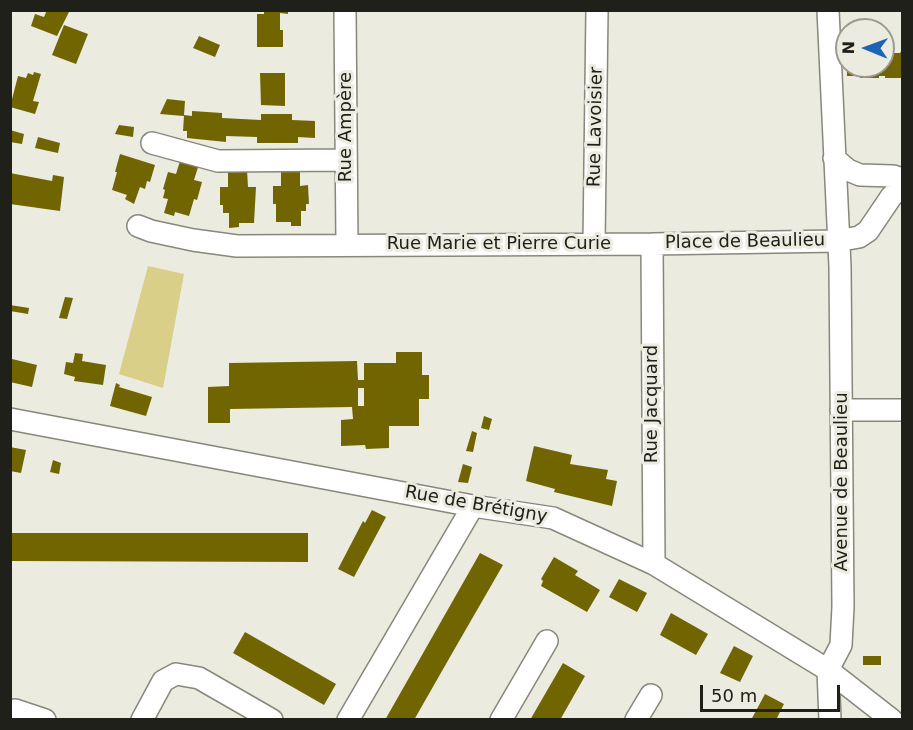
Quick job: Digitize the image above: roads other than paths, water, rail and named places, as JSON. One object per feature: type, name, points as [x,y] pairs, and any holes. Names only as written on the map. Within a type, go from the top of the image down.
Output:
[{"type":"street","name":"Rue Ampère","points":[[345,10],[347,244]]},
{"type":"street","name":"Rue Lavoisier","points":[[594,243],[597,10]]},
{"type":"street","points":[[598,58],[609,35],[609,10]]},
{"type":"street","name":"Avenue de Beaulieu","points":[[828,10],[840,267],[843,607],[841,645],[828,670],[830,720]]},
{"type":"street","points":[[152,143],[218,161],[346,160]]},
{"type":"street","points":[[834,158],[848,170],[860,175],[893,176],[903,179]]},
{"type":"street","name":"Place de Beaulieu","points":[[652,244],[837,241],[859,237],[868,231],[891,197],[903,186]]},
{"type":"street","name":"Rue Marie et Pierre Curie","points":[[138,226],[194,240],[237,246],[652,244]]},
{"type":"street","name":"Rue Jacquard","points":[[652,244],[654,564]]},
{"type":"street","points":[[842,410],[903,410]]},
{"type":"street","name":"Rue de Brétigny","points":[[10,418],[473,506],[553,518],[654,564],[828,670],[892,720]]},
{"type":"street","points":[[348,720],[473,506]]},
{"type":"street","points":[[501,720],[547,641]]},
{"type":"street","points":[[142,720],[163,681],[176,674],[199,678],[272,720]]},
{"type":"street","points":[[636,720],[651,695]]},
{"type":"street","points":[[10,711],[15,710],[45,720]]}]
